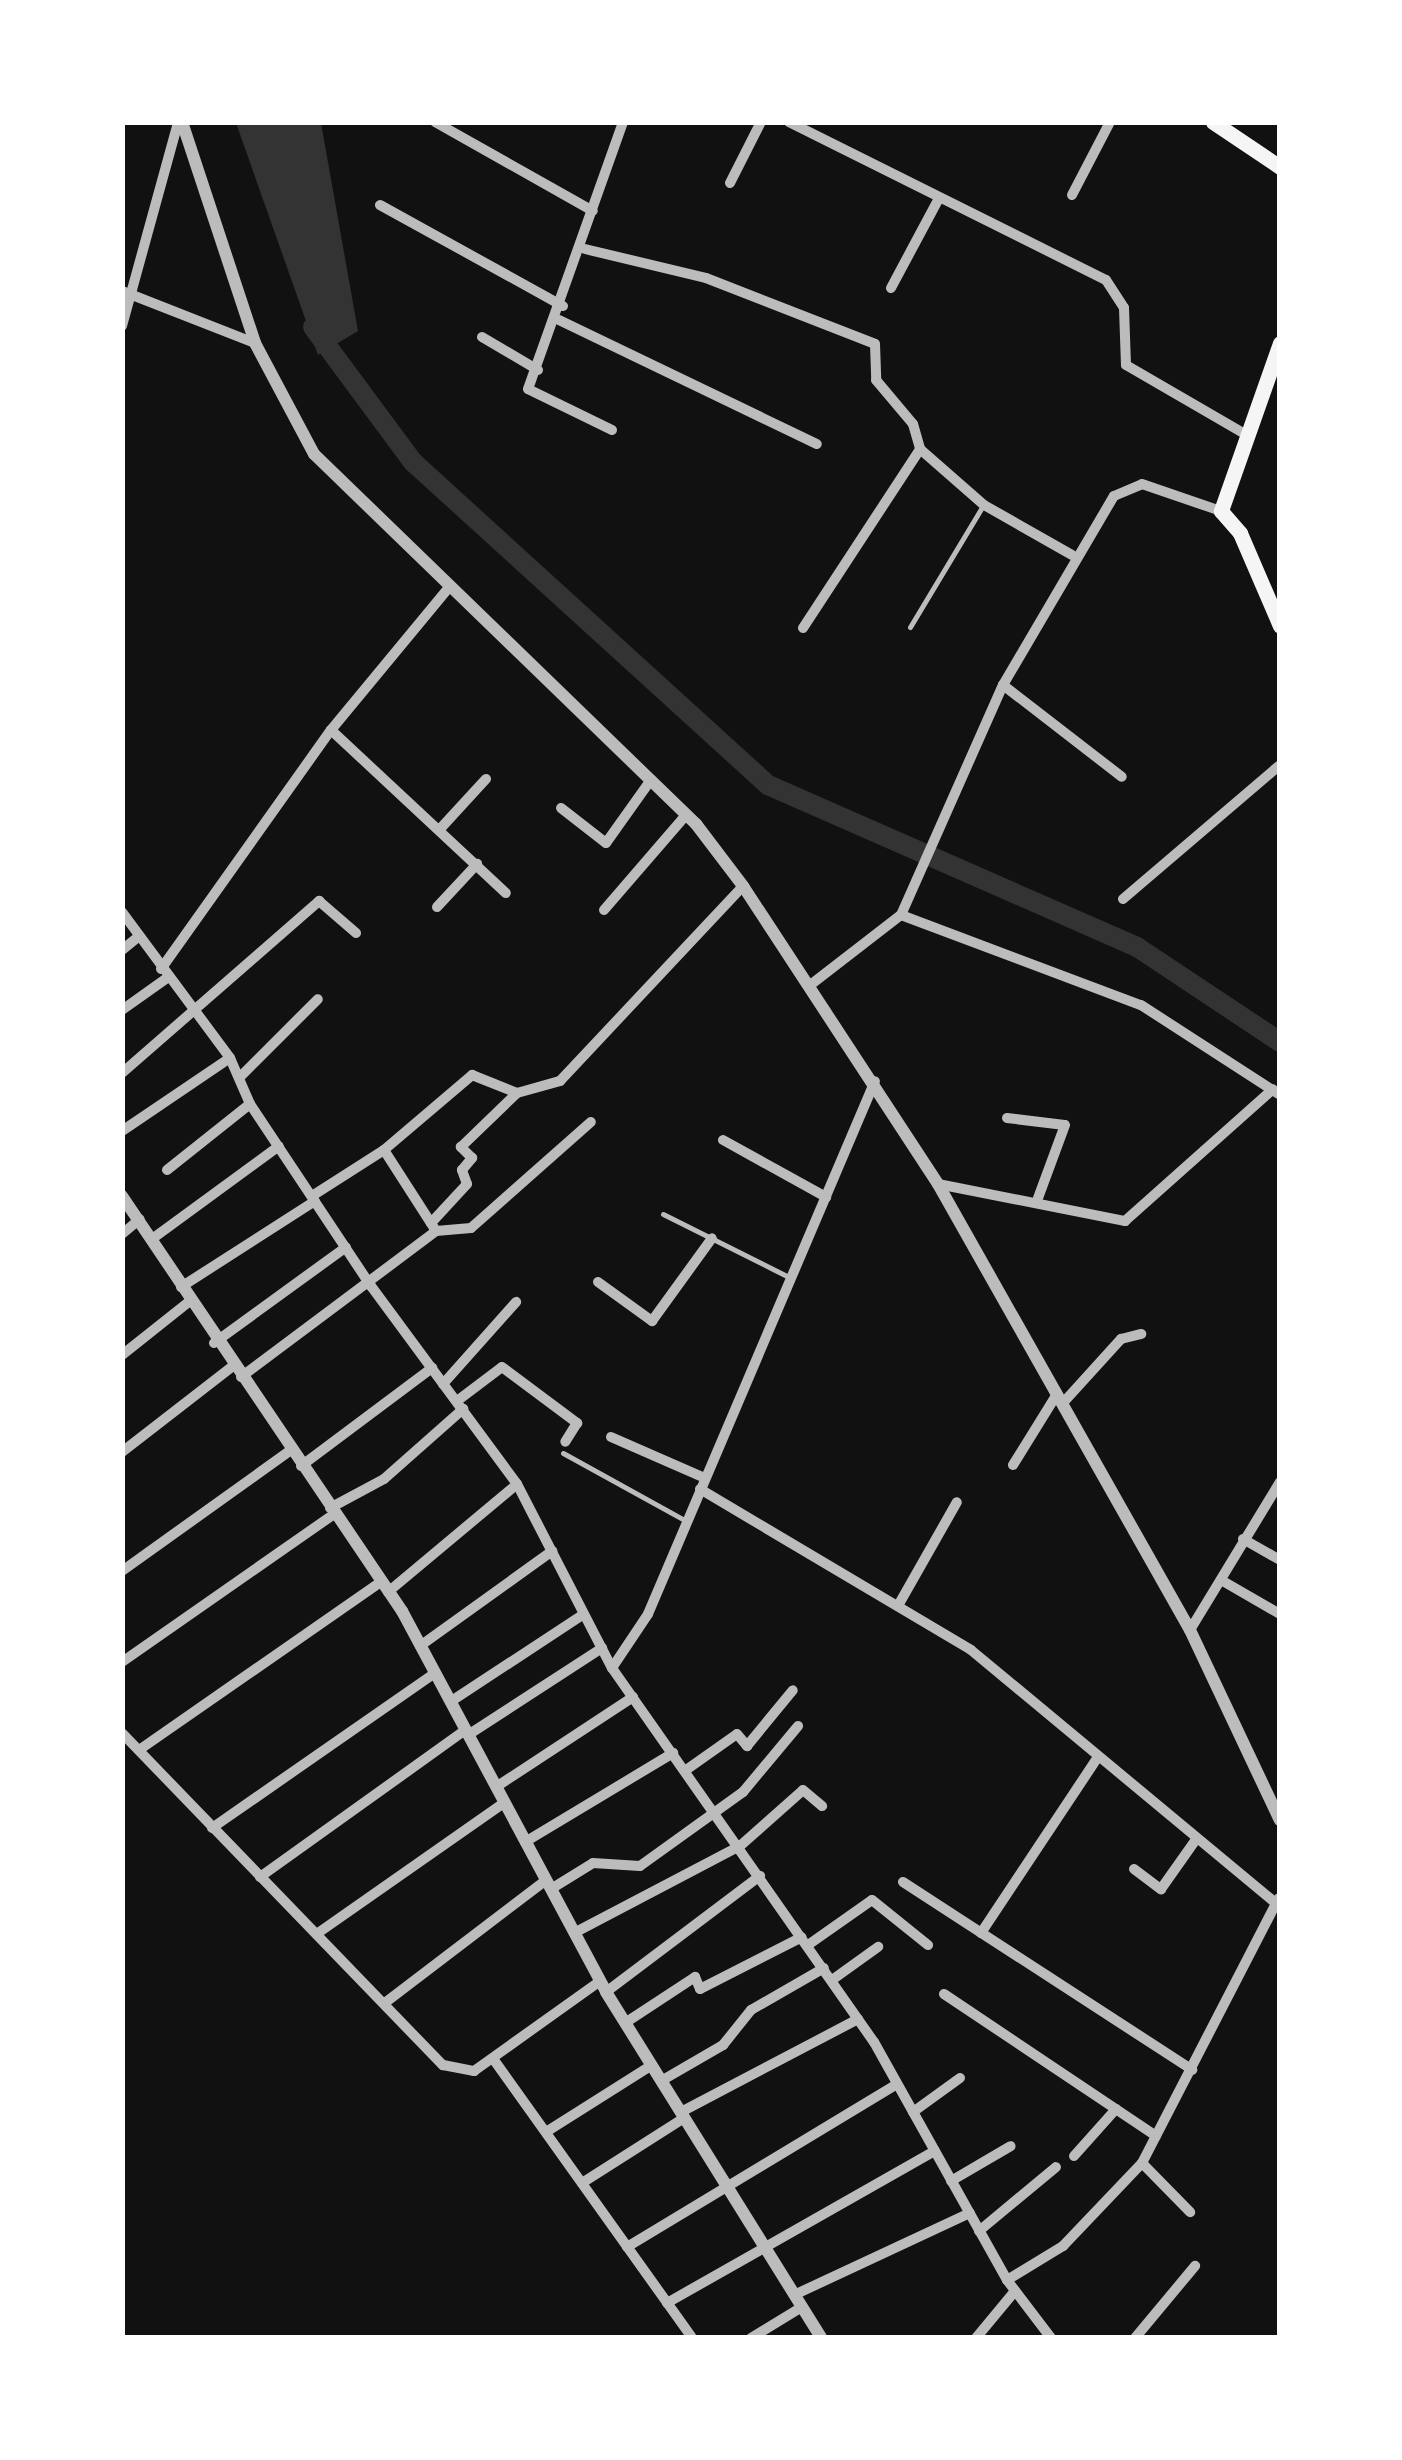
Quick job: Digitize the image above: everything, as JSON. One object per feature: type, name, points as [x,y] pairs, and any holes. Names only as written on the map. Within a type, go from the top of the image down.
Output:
[{"type":"main road","points":[[1213,122],[1280,168]]},
{"type":"main road","points":[[1280,343],[1245,434],[1221,512],[1240,533],[1280,626]]},
{"type":"street","points":[[122,326],[136,300],[180,122]]},
{"type":"street","points":[[180,122],[255,343],[314,454],[448,590],[686,814],[743,886],[876,1081],[938,1184],[1190,1630],[1280,1820]]},
{"type":"street","points":[[435,122],[592,211]]},
{"type":"street","points":[[612,430],[528,389],[585,249],[592,211],[623,122]]},
{"type":"street","points":[[730,183],[760,122]]},
{"type":"street","points":[[789,122],[1106,280],[1124,308],[1126,366],[1245,434]]},
{"type":"street","points":[[1072,194],[1110,122]]},
{"type":"street","points":[[891,288],[940,198]]},
{"type":"street","points":[[380,205],[563,306]]},
{"type":"street","points":[[585,249],[706,278],[876,344],[876,380],[913,424],[920,449],[984,505],[1072,554]]},
{"type":"street","points":[[122,290],[136,300],[255,343]]},
{"type":"street","points":[[559,320],[817,444]]},
{"type":"street","points":[[482,337],[538,370]]},
{"type":"street","points":[[804,628],[920,449]]},
{"type":"street","points":[[809,986],[901,914],[932,835],[1003,685],[1072,554],[1127,485],[1221,512]]},
{"type":"street","points":[[122,1010],[164,974],[331,730],[448,590]]},
{"type":"street","points":[[1003,685],[1122,777]]},
{"type":"street","points":[[331,730],[506,893]]},
{"type":"street","points":[[1124,899],[1280,765]]},
{"type":"street","points":[[440,829],[486,779]]},
{"type":"street","points":[[561,808],[606,844],[650,781]]},
{"type":"street","points":[[604,910],[686,814]]},
{"type":"street","points":[[437,908],[476,864]]},
{"type":"street","points":[[122,1452],[371,1286],[434,1227],[467,1184],[462,1170],[472,1158],[460,1147],[517,1093],[560,1081],[743,886]]},
{"type":"street","points":[[122,1072],[198,1014],[319,901],[356,934]]},
{"type":"street","points":[[122,912],[164,974],[230,1058],[250,1104],[371,1286],[518,1484],[612,1668],[858,2019],[1007,2280],[1051,2338]]},
{"type":"street","points":[[901,914],[1140,1006],[1276,1092],[1137,1217],[938,1184]]},
{"type":"street","points":[[122,950],[139,936]]},
{"type":"street","points":[[240,1077],[318,998]]},
{"type":"street","points":[[122,1132],[230,1058]]},
{"type":"street","points":[[181,1287],[384,1150],[472,1075],[517,1093]]},
{"type":"street","points":[[612,1668],[686,1521],[876,1081]]},
{"type":"street","points":[[167,1170],[250,1104]]},
{"type":"street","points":[[1007,1118],[1064,1125],[1038,1198]]},
{"type":"street","points":[[434,1227],[472,1228],[591,1122]]},
{"type":"street","points":[[723,1140],[826,1197]]},
{"type":"street","points":[[152,1239],[279,1146]]},
{"type":"street","points":[[384,1150],[434,1227]]},
{"type":"street","points":[[122,1196],[140,1219],[214,1343],[385,1587],[603,1986],[821,2338]]},
{"type":"street","points":[[122,1234],[140,1219]]},
{"type":"street","points":[[598,1282],[652,1321],[712,1238]]},
{"type":"street","points":[[214,1343],[346,1247]]},
{"type":"street","points":[[122,1355],[190,1301]]},
{"type":"street","points":[[444,1384],[516,1302]]},
{"type":"street","points":[[1013,1465],[1060,1399],[1120,1339],[1141,1334]]},
{"type":"street","points":[[122,1662],[332,1511],[384,1479],[502,1367],[577,1422],[564,1448]]},
{"type":"street","points":[[301,1466],[432,1368]]},
{"type":"street","points":[[611,1436],[703,1483],[971,1650],[1197,1838],[1278,1900],[1142,2163],[1063,2246],[1007,2280]]},
{"type":"street","points":[[122,1571],[292,1450]]},
{"type":"street","points":[[1190,1630],[1280,1482]]},
{"type":"street","points":[[139,1750],[385,1587],[518,1484]]},
{"type":"street","points":[[899,1604],[957,1502]]},
{"type":"street","points":[[1243,1539],[1280,1560]]},
{"type":"street","points":[[420,1646],[552,1550]]},
{"type":"street","points":[[1220,1580],[1280,1614]]},
{"type":"street","points":[[450,1702],[584,1614]]},
{"type":"street","points":[[260,1877],[467,1732],[602,1648]]},
{"type":"street","points":[[212,1828],[434,1673]]},
{"type":"street","points":[[686,1770],[736,1734],[747,1746],[793,1690]]},
{"type":"street","points":[[496,1787],[633,1698]]},
{"type":"street","points":[[386,2002],[548,1884],[592,1863],[640,1866],[743,1792],[798,1726]]},
{"type":"street","points":[[122,1733],[386,2002],[442,2065],[474,2071],[494,2060],[760,1876]]},
{"type":"street","points":[[526,1842],[673,1752]]},
{"type":"street","points":[[981,1932],[1098,1756]]},
{"type":"street","points":[[574,1933],[740,1846],[804,1790],[822,1806]]},
{"type":"street","points":[[318,1933],[504,1803]]},
{"type":"street","points":[[1134,1869],[1161,1889],[1197,1838]]},
{"type":"street","points":[[903,1882],[1192,2070]]},
{"type":"street","points":[[625,2023],[696,1977],[700,1989],[805,1941],[872,1900],[928,1945]]},
{"type":"street","points":[[832,1980],[878,1947]]},
{"type":"street","points":[[661,2081],[723,2045],[750,2010],[824,1968]]},
{"type":"street","points":[[944,1994],[1156,2136]]},
{"type":"street","points":[[582,2182],[682,2115],[858,2019]]},
{"type":"street","points":[[494,2060],[692,2338]]},
{"type":"street","points":[[546,2132],[652,2065]]},
{"type":"street","points":[[913,2112],[960,2078]]},
{"type":"street","points":[[627,2247],[897,2084]]},
{"type":"street","points":[[1074,2156],[1116,2109]]},
{"type":"street","points":[[951,2181],[1011,2146]]},
{"type":"street","points":[[667,2303],[763,2244],[935,2151]]},
{"type":"street","points":[[1142,2163],[1190,2212]]},
{"type":"street","points":[[979,2231],[1056,2167]]},
{"type":"street","points":[[751,2338],[798,2301],[970,2213]]},
{"type":"street","points":[[1135,2338],[1195,2266]]},
{"type":"street","points":[[976,2338],[1015,2291]]},
{"type":"lane","points":[[910,627],[984,505]]},
{"type":"lane","points":[[663,1214],[791,1278]]},
{"type":"lane","points":[[564,1448],[686,1521]]},
{"type":"shaded area","points":[[236,123],[321,123],[358,331],[318,355]]},
{"type":"waterway","points":[[313,327],[413,462],[768,785],[1137,947],[1280,1042]]}]
